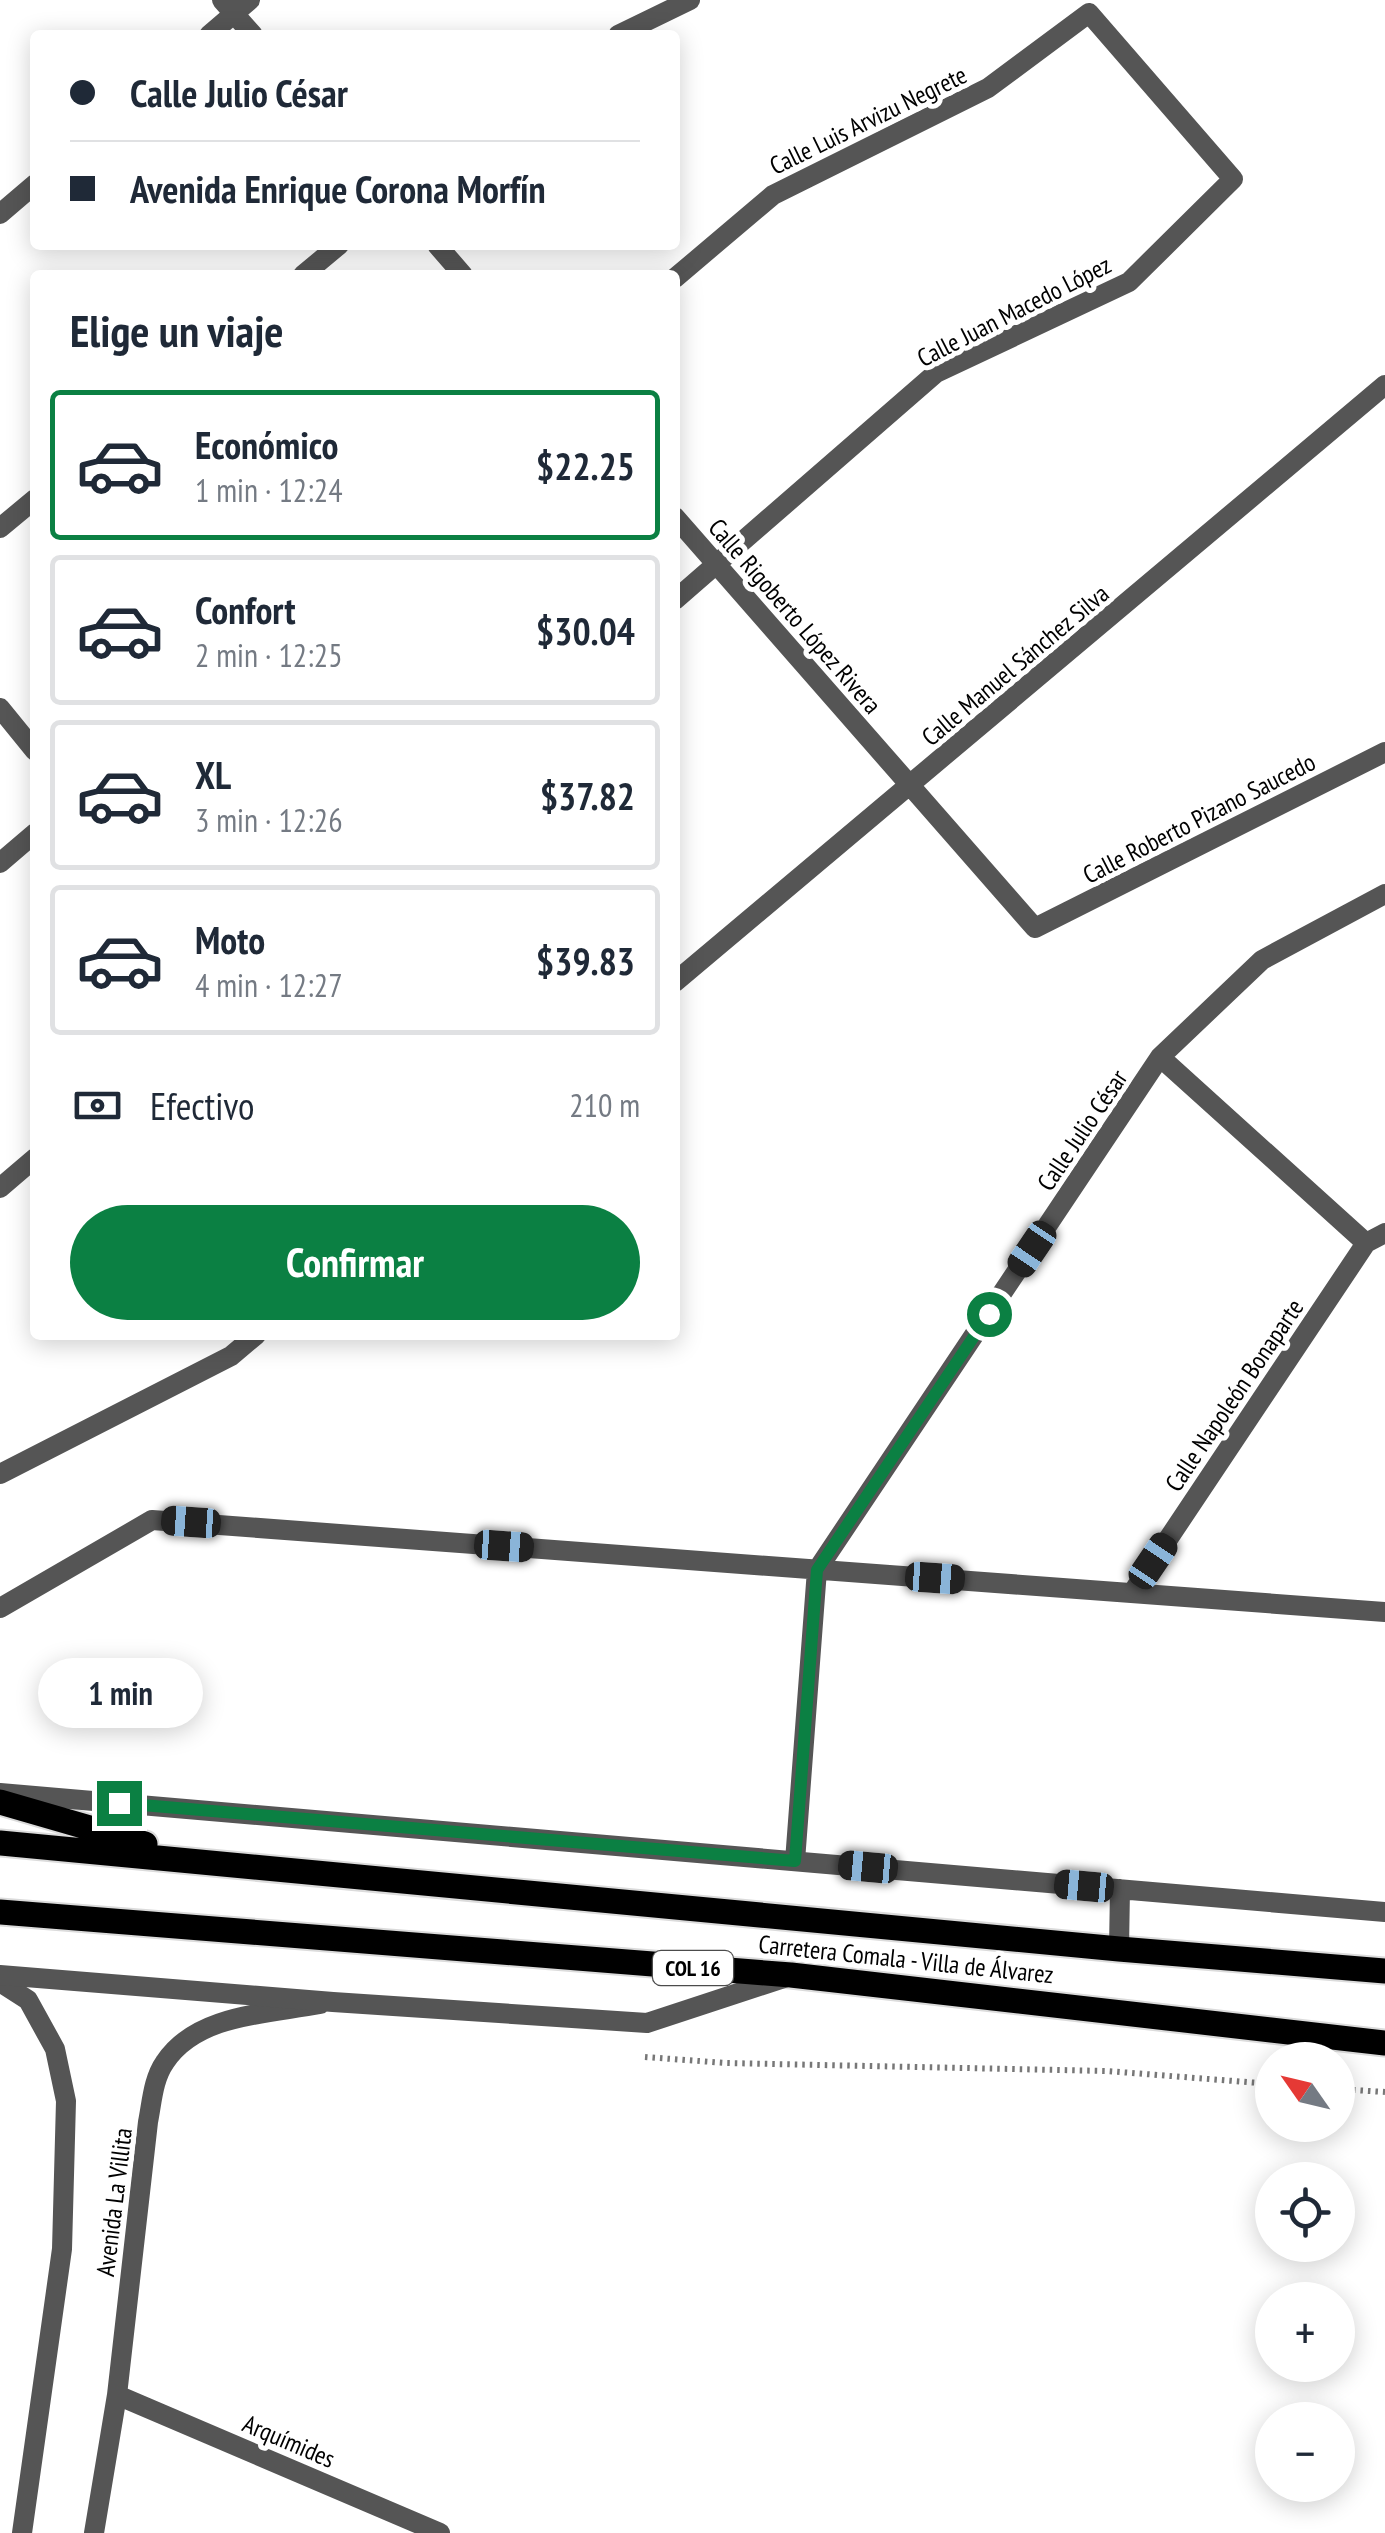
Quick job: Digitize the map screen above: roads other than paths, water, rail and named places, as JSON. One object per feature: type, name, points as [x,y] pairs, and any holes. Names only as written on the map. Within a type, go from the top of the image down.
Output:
[{"type":"main road","points":[[0,1802],[198,1860]]},
{"type":"main road","points":[[0,1842],[1385,1971]]},
{"type":"main road","name":"Carretera Comala - Villa de Álvarez","points":[[0,1912],[791,1976],[1385,2043]]},
{"type":"street","points":[[628,30],[690,0]]},
{"type":"street","points":[[213,30],[235,4],[250,30]]},
{"type":"street","name":"Calle Juan Macedo López","points":[[680,596],[936,373],[1128,282],[1233,179],[1089,13]]},
{"type":"street","name":"Calle Luis Arvizu Negrete","points":[[680,274],[772,195],[988,88],[1089,13]]},
{"type":"street","points":[[0,214],[30,188]]},
{"type":"street","points":[[309,270],[333,250]]},
{"type":"street","points":[[440,250],[458,270]]},
{"type":"street","name":"Calle Manuel Sánchez Silva","points":[[680,978],[1385,385]]},
{"type":"street","points":[[0,528],[30,503]]},
{"type":"street","name":"Calle Rigoberto López Rivera","points":[[680,523],[1035,928]]},
{"type":"street","points":[[0,708],[30,744]]},
{"type":"street","name":"Calle Roberto Pizano Saucedo","points":[[1035,928],[1385,752]]},
{"type":"street","points":[[0,863],[30,837]]},
{"type":"street","name":"Calle Julio César","points":[[795,1861],[817,1570],[1160,1057],[1262,960],[1385,894]]},
{"type":"street","points":[[1160,1057],[1376,1238]]},
{"type":"street","points":[[0,1188],[30,1162]]},
{"type":"street","name":"Calle Napoleón Bonaparte","points":[[1132,1593],[1376,1238]]},
{"type":"street","points":[[0,1474],[231,1356],[250,1340]]},
{"type":"street","points":[[0,1608],[152,1520],[1385,1612]]},
{"type":"street","points":[[0,1793],[1385,1912]]},
{"type":"street","points":[[1120,1889],[1120,1948]]},
{"type":"street","points":[[0,1978],[647,2022],[791,1976]]},
{"type":"street","name":"Avenida La Villita","points":[[0,1978],[28,2000],[55,2048],[66,2101],[62,2250],[22,2533]]},
{"type":"street","name":"Avenida La Villita","points":[[94,2533],[118,2395],[148,2122],[163,2064],[185,2039],[218,2022],[333,2002]]},
{"type":"street","name":"Arquímides","points":[[118,2395],[440,2533]]}]
